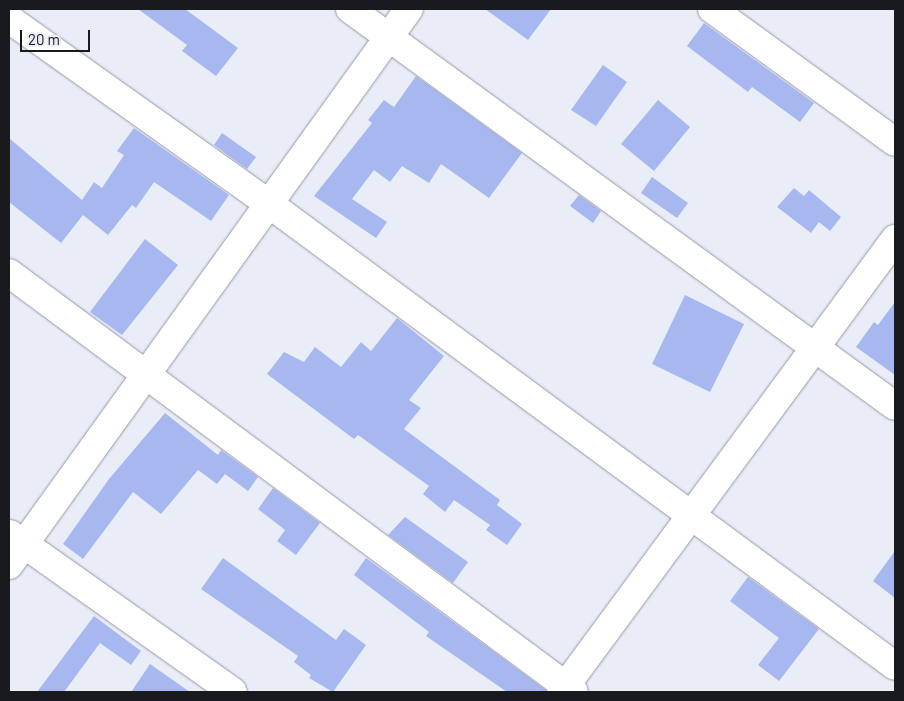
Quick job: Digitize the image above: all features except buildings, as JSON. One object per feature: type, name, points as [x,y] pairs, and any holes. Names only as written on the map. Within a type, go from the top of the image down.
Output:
[{"type":"street","points":[[350,9],[895,406]]},
{"type":"street","points":[[233,692],[14,548],[146,376],[388,35],[409,9]]},
{"type":"street","points":[[712,9],[895,142]]},
{"type":"street","points":[[9,19],[268,203],[895,666]]},
{"type":"street","points":[[9,273],[567,690],[691,516],[895,239]]}]
